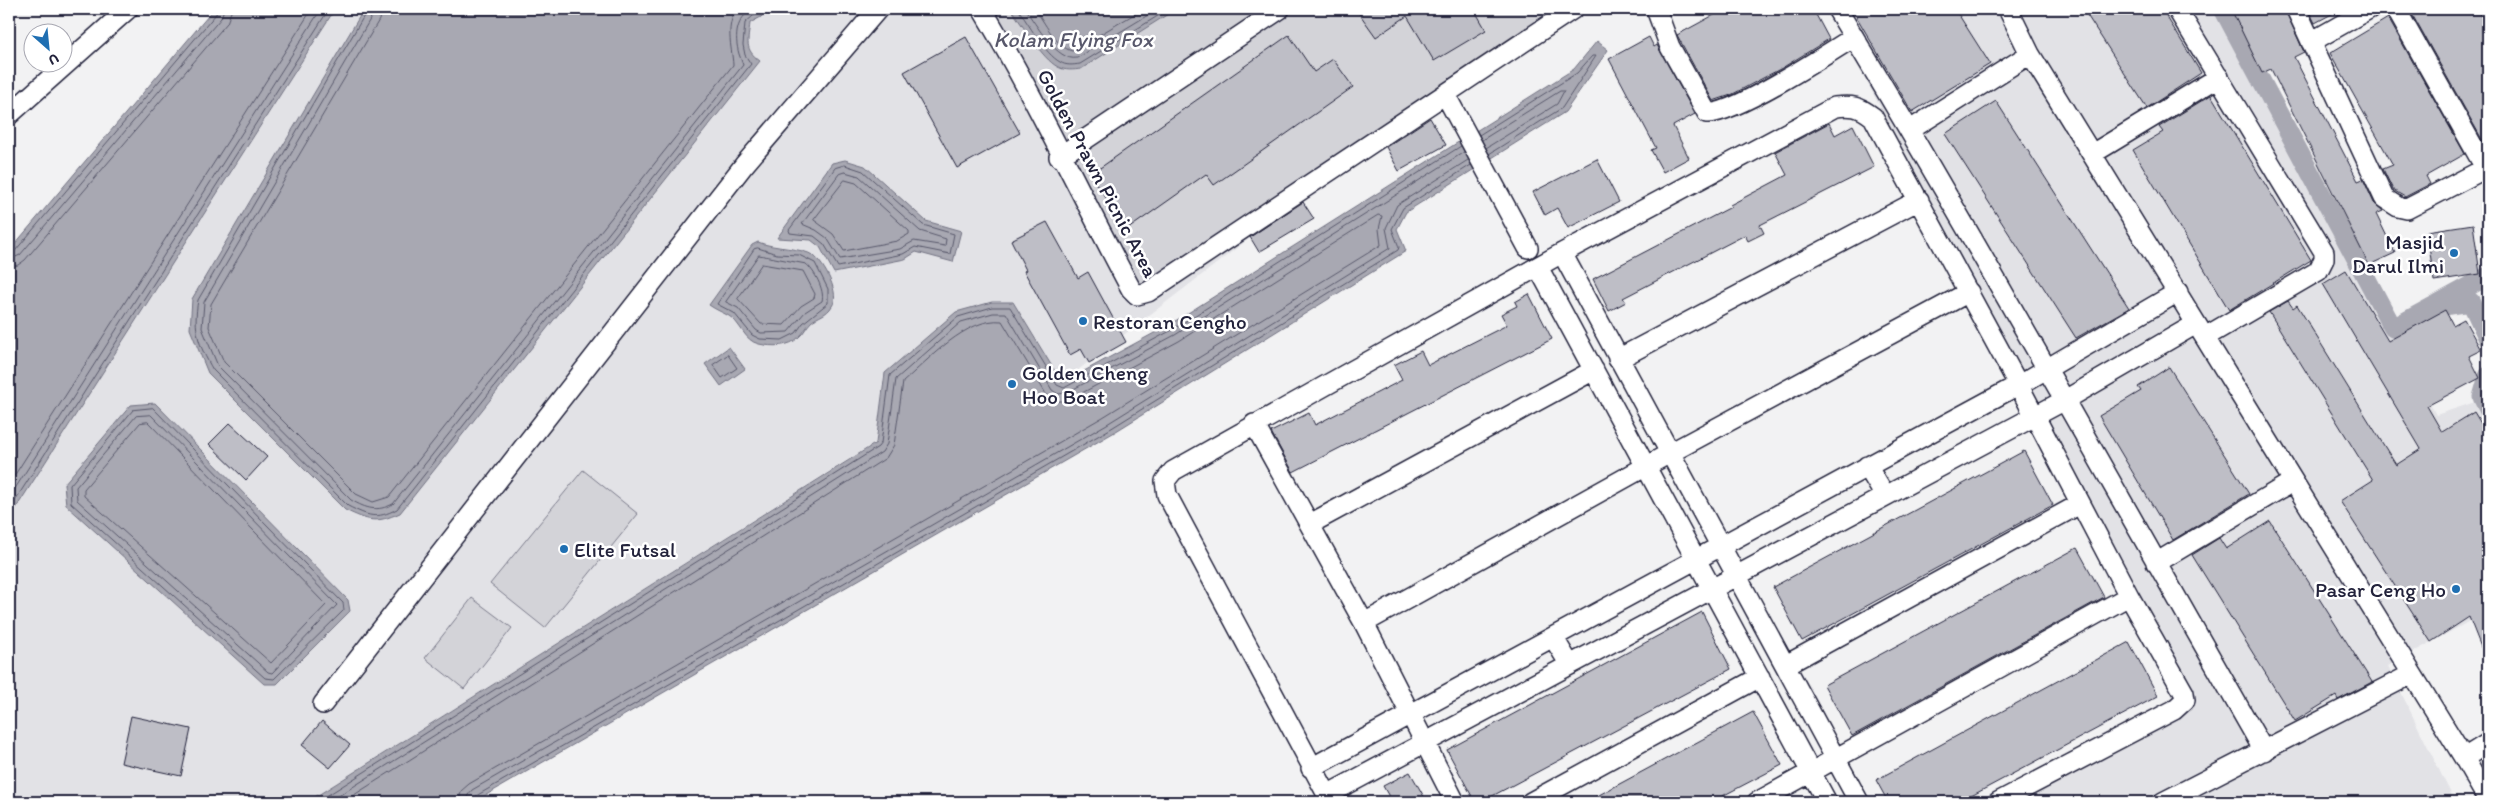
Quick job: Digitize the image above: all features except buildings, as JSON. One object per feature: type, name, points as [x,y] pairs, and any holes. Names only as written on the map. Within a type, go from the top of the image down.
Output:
[{"type":"street","points":[[9,116],[128,9]]},
{"type":"street","points":[[323,704],[744,165],[878,9]]},
{"type":"street","name":"Golden Prawn Picnic Area","points":[[982,9],[1009,53],[1131,290],[1137,295],[1148,292],[1445,94]]},
{"type":"street","points":[[1061,156],[1280,9]]},
{"type":"street","points":[[1656,9],[1670,48],[1707,114],[1722,111],[1756,94],[1854,37]]},
{"type":"street","points":[[1837,9],[1910,130],[2264,751]]},
{"type":"street","points":[[2008,9],[2030,54],[2178,292],[2292,482],[2464,758],[2488,800]]},
{"type":"street","points":[[1998,802],[2174,710],[2185,700],[2184,693],[2129,596],[2034,417],[2018,384],[1919,200],[1872,117],[1862,108],[1852,105],[1835,107],[1562,253],[1254,424],[1172,472],[1165,481],[1167,495],[1329,799],[1425,743],[1885,496],[2034,417],[2065,400],[2318,271],[2324,259],[2324,252],[2177,9]]},
{"type":"street","points":[[2296,9],[2384,198],[2398,207],[2407,209],[2487,170],[2396,9]]},
{"type":"street","points":[[2311,42],[2369,9]]},
{"type":"street","points":[[1528,248],[1445,94],[1560,12]]},
{"type":"street","points":[[1910,130],[2030,54]]},
{"type":"street","points":[[2092,154],[2219,77]]},
{"type":"street","points":[[1618,359],[1919,200]]},
{"type":"street","points":[[1562,253],[1859,802]]},
{"type":"street","points":[[1538,267],[1827,802]]},
{"type":"street","points":[[1364,623],[1670,453],[1969,292]]},
{"type":"street","points":[[1311,768],[2047,369],[2178,292]]},
{"type":"street","points":[[1310,524],[1594,370]]},
{"type":"street","points":[[1254,424],[1364,623],[1456,802]]},
{"type":"street","points":[[1867,466],[1885,496]]},
{"type":"street","points":[[2156,563],[2292,482]]},
{"type":"street","points":[[1786,665],[2080,504]]},
{"type":"street","points":[[1757,802],[2129,596]]},
{"type":"street","points":[[1553,636],[1570,665]]},
{"type":"street","points":[[2163,802],[2412,674]]},
{"type":"street","points":[[1531,802],[1760,677]]},
{"type":"street","points":[[2464,758],[2488,743]]},
{"type":"shaded area","points":[[335,9],[1548,9],[1061,383],[1013,302],[885,373],[876,442],[307,802],[9,802],[9,519]]},
{"type":"shaded area","points":[[976,9],[1573,9],[1128,300],[1075,192]]},
{"type":"shaded area","points":[[1826,9],[2214,9],[2298,151],[2436,415],[2475,402],[2488,424],[2488,611],[2388,666],[2455,802],[2018,802],[2196,704],[1849,48]]},
{"type":"shaded area","name":"Elite Futsal","points":[[583,470],[638,514],[545,628],[490,584]]},
{"type":"shaded area","points":[[472,598],[512,628],[464,689],[425,658]]},
{"type":"water","points":[[214,9],[335,9],[9,519],[9,251]]},
{"type":"water","points":[[364,9],[768,9],[761,17],[750,23],[749,49],[760,61],[400,513],[378,520],[366,519],[345,510],[208,373],[190,329],[192,299]]},
{"type":"water","name":"Kolam Flying Fox","points":[[1011,9],[1176,9],[1081,69],[1070,70],[1058,67],[1045,57]]},
{"type":"water","points":[[1597,41],[1608,50],[1565,112],[1406,212],[1397,229],[1406,251],[1113,433],[474,802],[307,802],[876,443],[885,373],[956,312],[992,302],[1013,302],[1062,383],[1169,325],[1574,69]]},
{"type":"water","points":[[845,160],[865,166],[926,221],[961,231],[953,262],[916,252],[905,259],[834,273],[820,247],[811,240],[777,238],[832,163]]},
{"type":"water","points":[[758,242],[802,251],[814,256],[826,272],[833,287],[834,301],[830,309],[811,322],[802,334],[791,343],[769,346],[754,342],[746,336],[733,319],[709,305],[752,245]]},
{"type":"water","points":[[729,347],[745,369],[721,386],[705,364]]},
{"type":"water","points":[[155,403],[348,600],[350,611],[277,684],[264,684],[66,505],[64,484],[131,405]]},
{"type":"waterway","points":[[2223,9],[2393,328]]},
{"type":"waterway","points":[[2488,276],[2393,328],[2444,306],[2471,302],[2488,339]]},
{"type":"waterway","points":[[2488,376],[2482,397],[2488,409]]},
{"type":"place","name":"Masjid Darul Ilmi","points":[[2454,253]]},
{"type":"place","name":"Restoran Cengho","points":[[1083,321]]},
{"type":"place","name":"Golden Cheng Hoo Boat","points":[[1012,384]]},
{"type":"place","name":"Elite Futsal","points":[[564,549]]},
{"type":"place","name":"Pasar Ceng Ho","points":[[2456,589]]}]
